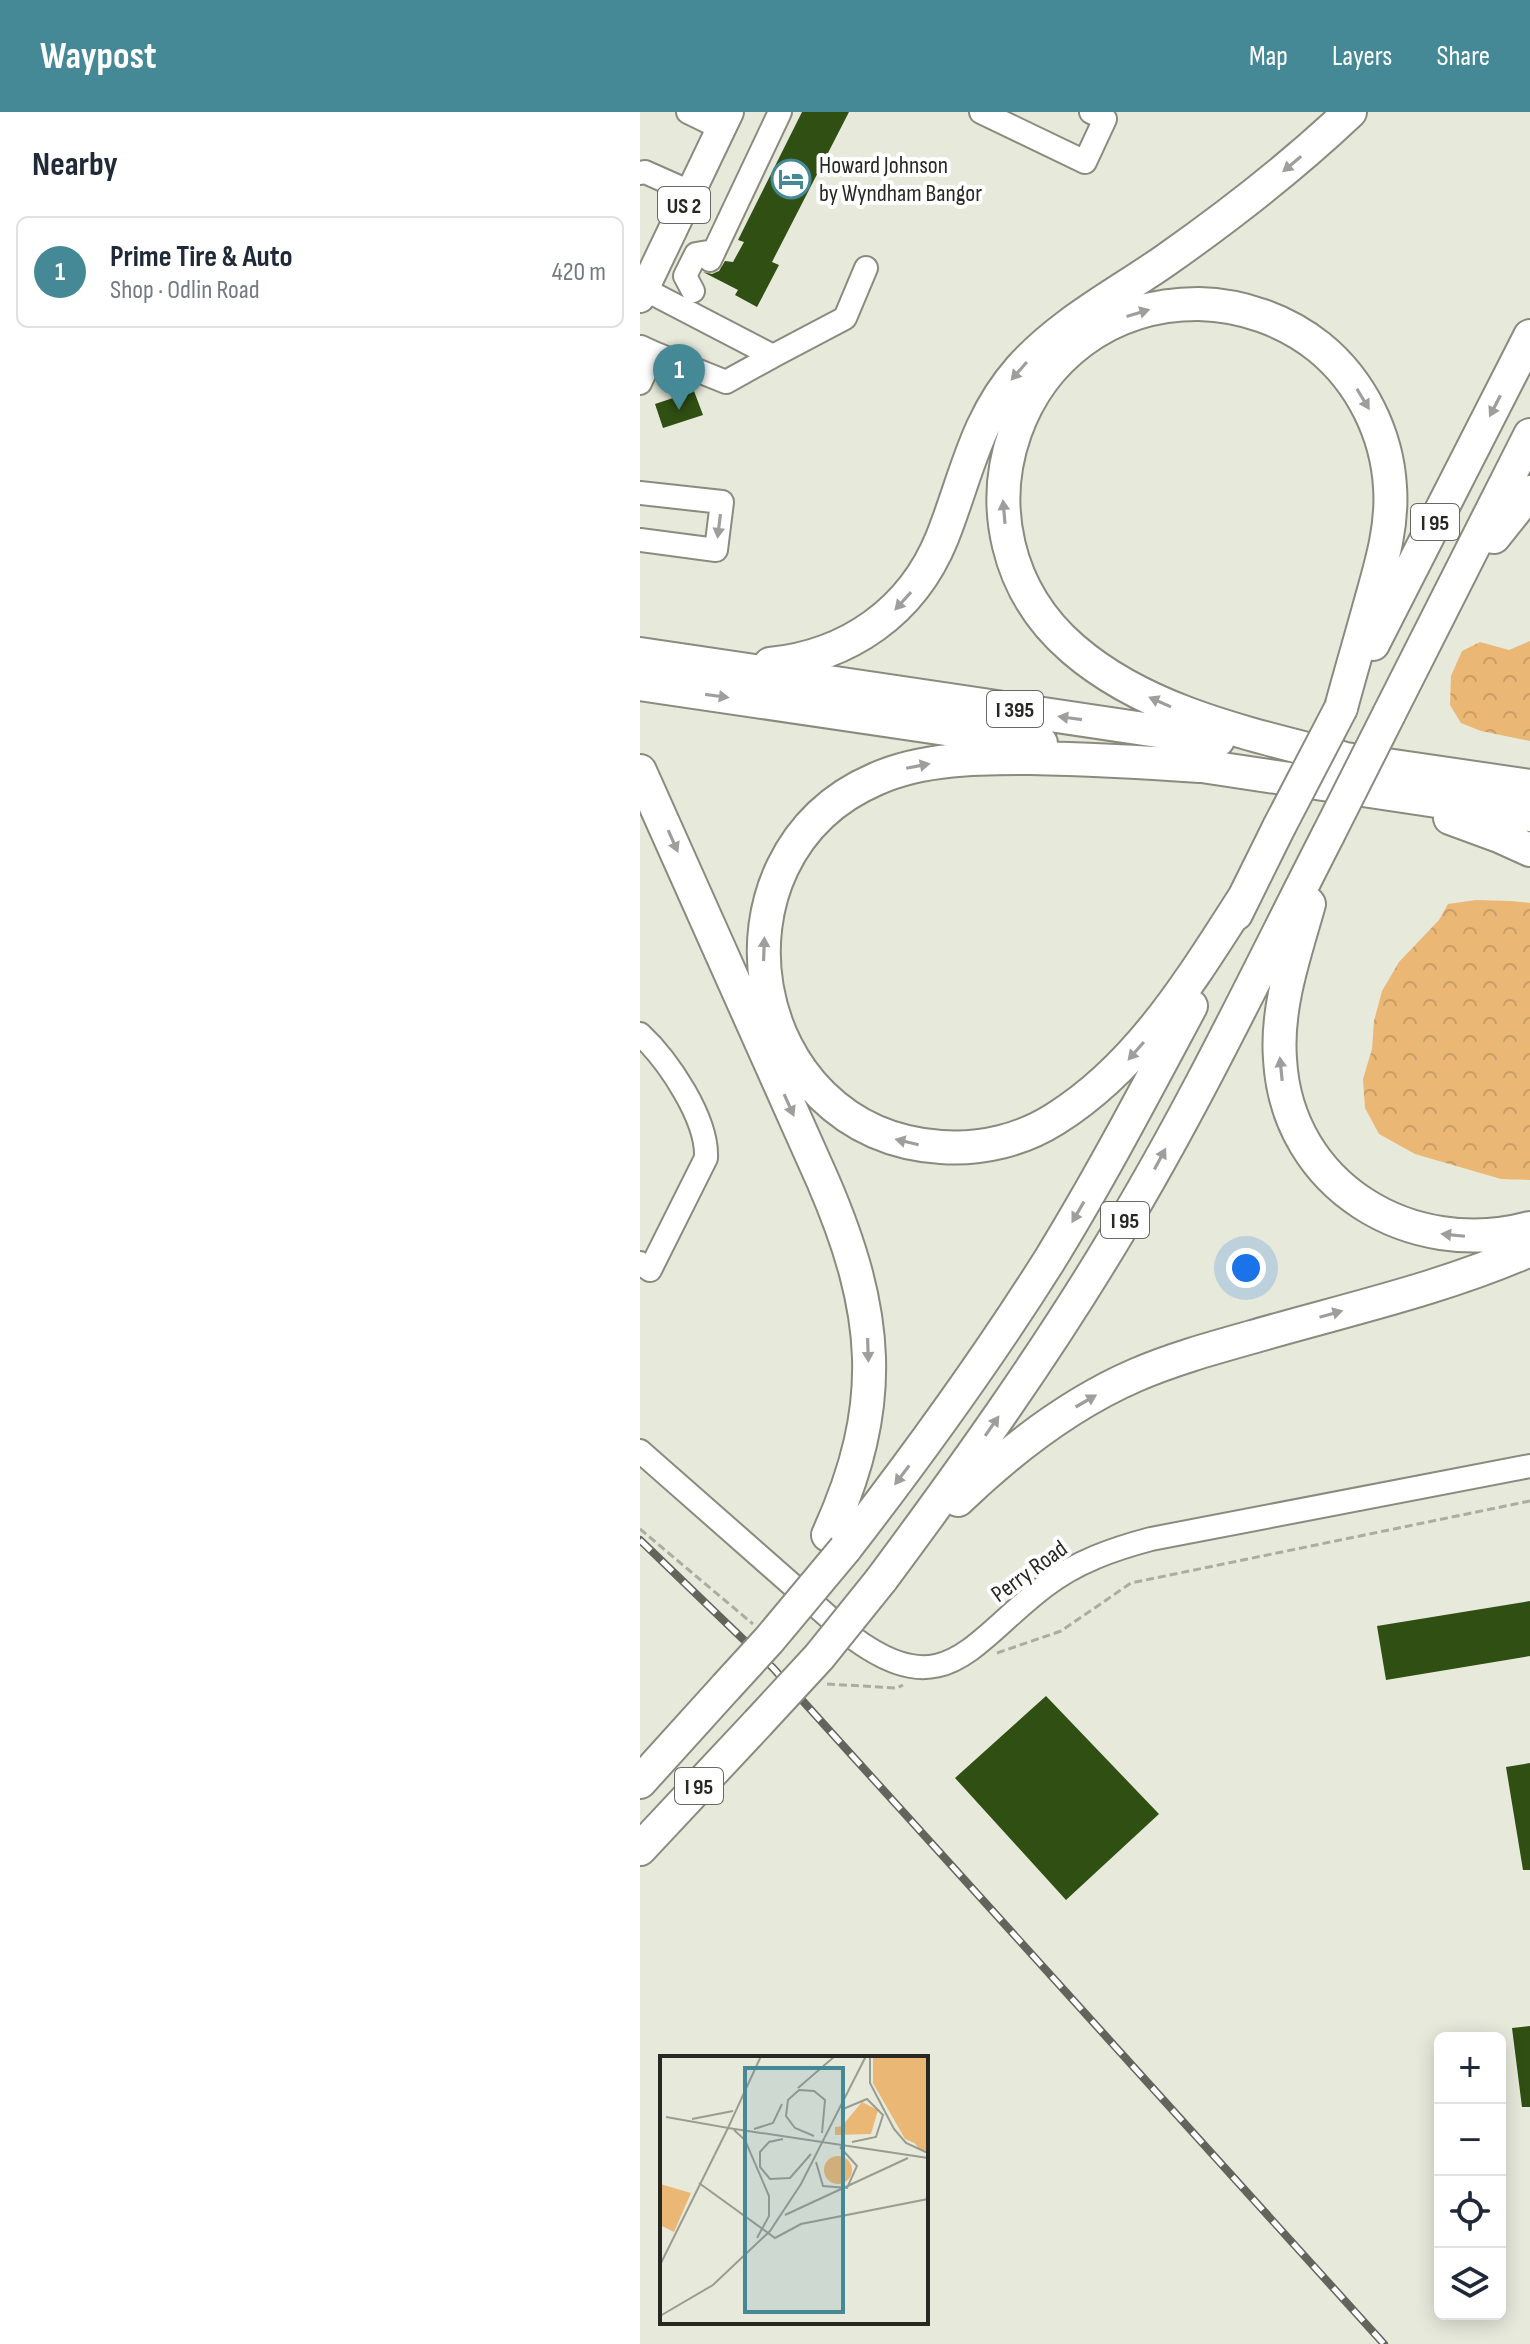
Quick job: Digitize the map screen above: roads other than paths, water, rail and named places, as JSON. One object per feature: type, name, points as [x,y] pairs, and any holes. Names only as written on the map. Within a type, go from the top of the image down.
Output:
[{"type":"highway","points":[[719,666],[773,664],[819,655],[860,636],[894,611],[918,583],[936,551],[972,448],[990,412],[1012,378],[1031,357],[1065,327],[1164,262],[1232,212],[1290,166],[1350,112]]},
{"type":"highway","points":[[1341,708],[1382,563],[1390,516],[1387,459],[1374,419],[1361,395],[1334,361],[1310,340],[1283,324],[1236,308],[1204,304],[1169,306],[1133,314],[1096,332],[1063,357],[1026,405],[1012,439],[1004,476],[1003,514],[1010,553],[1024,588],[1046,622],[1067,644],[1131,688],[1530,850]]},
{"type":"highway","name":"I 95","points":[[640,1782],[748,1663],[836,1542],[952,1408],[1049,1260],[1152,1079],[1530,336]]},
{"type":"highway","name":"I 95","points":[[640,1849],[819,1657],[881,1580],[1005,1409],[1114,1241],[1210,1066],[1530,435]]},
{"type":"highway","points":[[1434,626],[1484,550],[1530,492]]},
{"type":"highway","name":"I 395","points":[[640,654],[1335,771],[1530,815]]},
{"type":"highway","name":"I 395","points":[[640,684],[1200,766],[1471,777],[1530,783]]},
{"type":"highway","points":[[1200,766],[1090,759],[978,759],[911,767],[857,788],[826,811],[807,832],[791,854],[777,885],[763,949],[773,1018],[787,1050],[803,1074],[835,1106],[861,1124],[888,1137],[931,1147],[963,1148],[1006,1141],[1042,1127],[1063,1114],[1123,1065],[1171,1007],[1245,896]]},
{"type":"highway","points":[[640,771],[833,1204],[860,1284],[869,1348],[865,1422],[836,1542]]},
{"type":"highway","points":[[1328,835],[1289,974],[1279,1032],[1284,1091],[1303,1139],[1322,1167],[1347,1192],[1375,1212],[1406,1226],[1461,1237],[1500,1235],[1530,1228]]},
{"type":"highway","points":[[881,1580],[949,1509],[1006,1456],[1057,1419],[1115,1385],[1175,1360],[1454,1279],[1530,1250]]},
{"type":"main road","name":"US 2","points":[[641,291],[725,120]]},
{"type":"street","points":[[688,112],[725,120]]},
{"type":"street","points":[[701,276],[780,112]]},
{"type":"street","points":[[981,112],[1085,162],[1105,119],[1091,112]]},
{"type":"street","points":[[640,173],[645,172],[690,192]]},
{"type":"street","points":[[640,383],[647,350],[726,382],[845,318],[866,268]]},
{"type":"street","points":[[641,291],[701,276]]},
{"type":"street","points":[[701,276],[773,356]]},
{"type":"street","points":[[640,493],[722,502],[716,550],[640,540]]},
{"type":"street","points":[[640,1034],[652,1045],[684,1092],[706,1142],[706,1158],[650,1270],[640,1263]]},
{"type":"street","name":"Perry Road","points":[[640,1451],[848,1634],[889,1661],[921,1668],[964,1655],[1045,1586],[1101,1554],[1151,1539],[1530,1466]]},
{"type":"railway","points":[[640,1540],[773,1668],[1384,2344]]},
{"type":"place","name":"Howard Johnson by Wyndham Bangor","points":[[791,179]]},
{"type":"place","name":"Prime Tire & Auto","points":[[679,410]]}]
